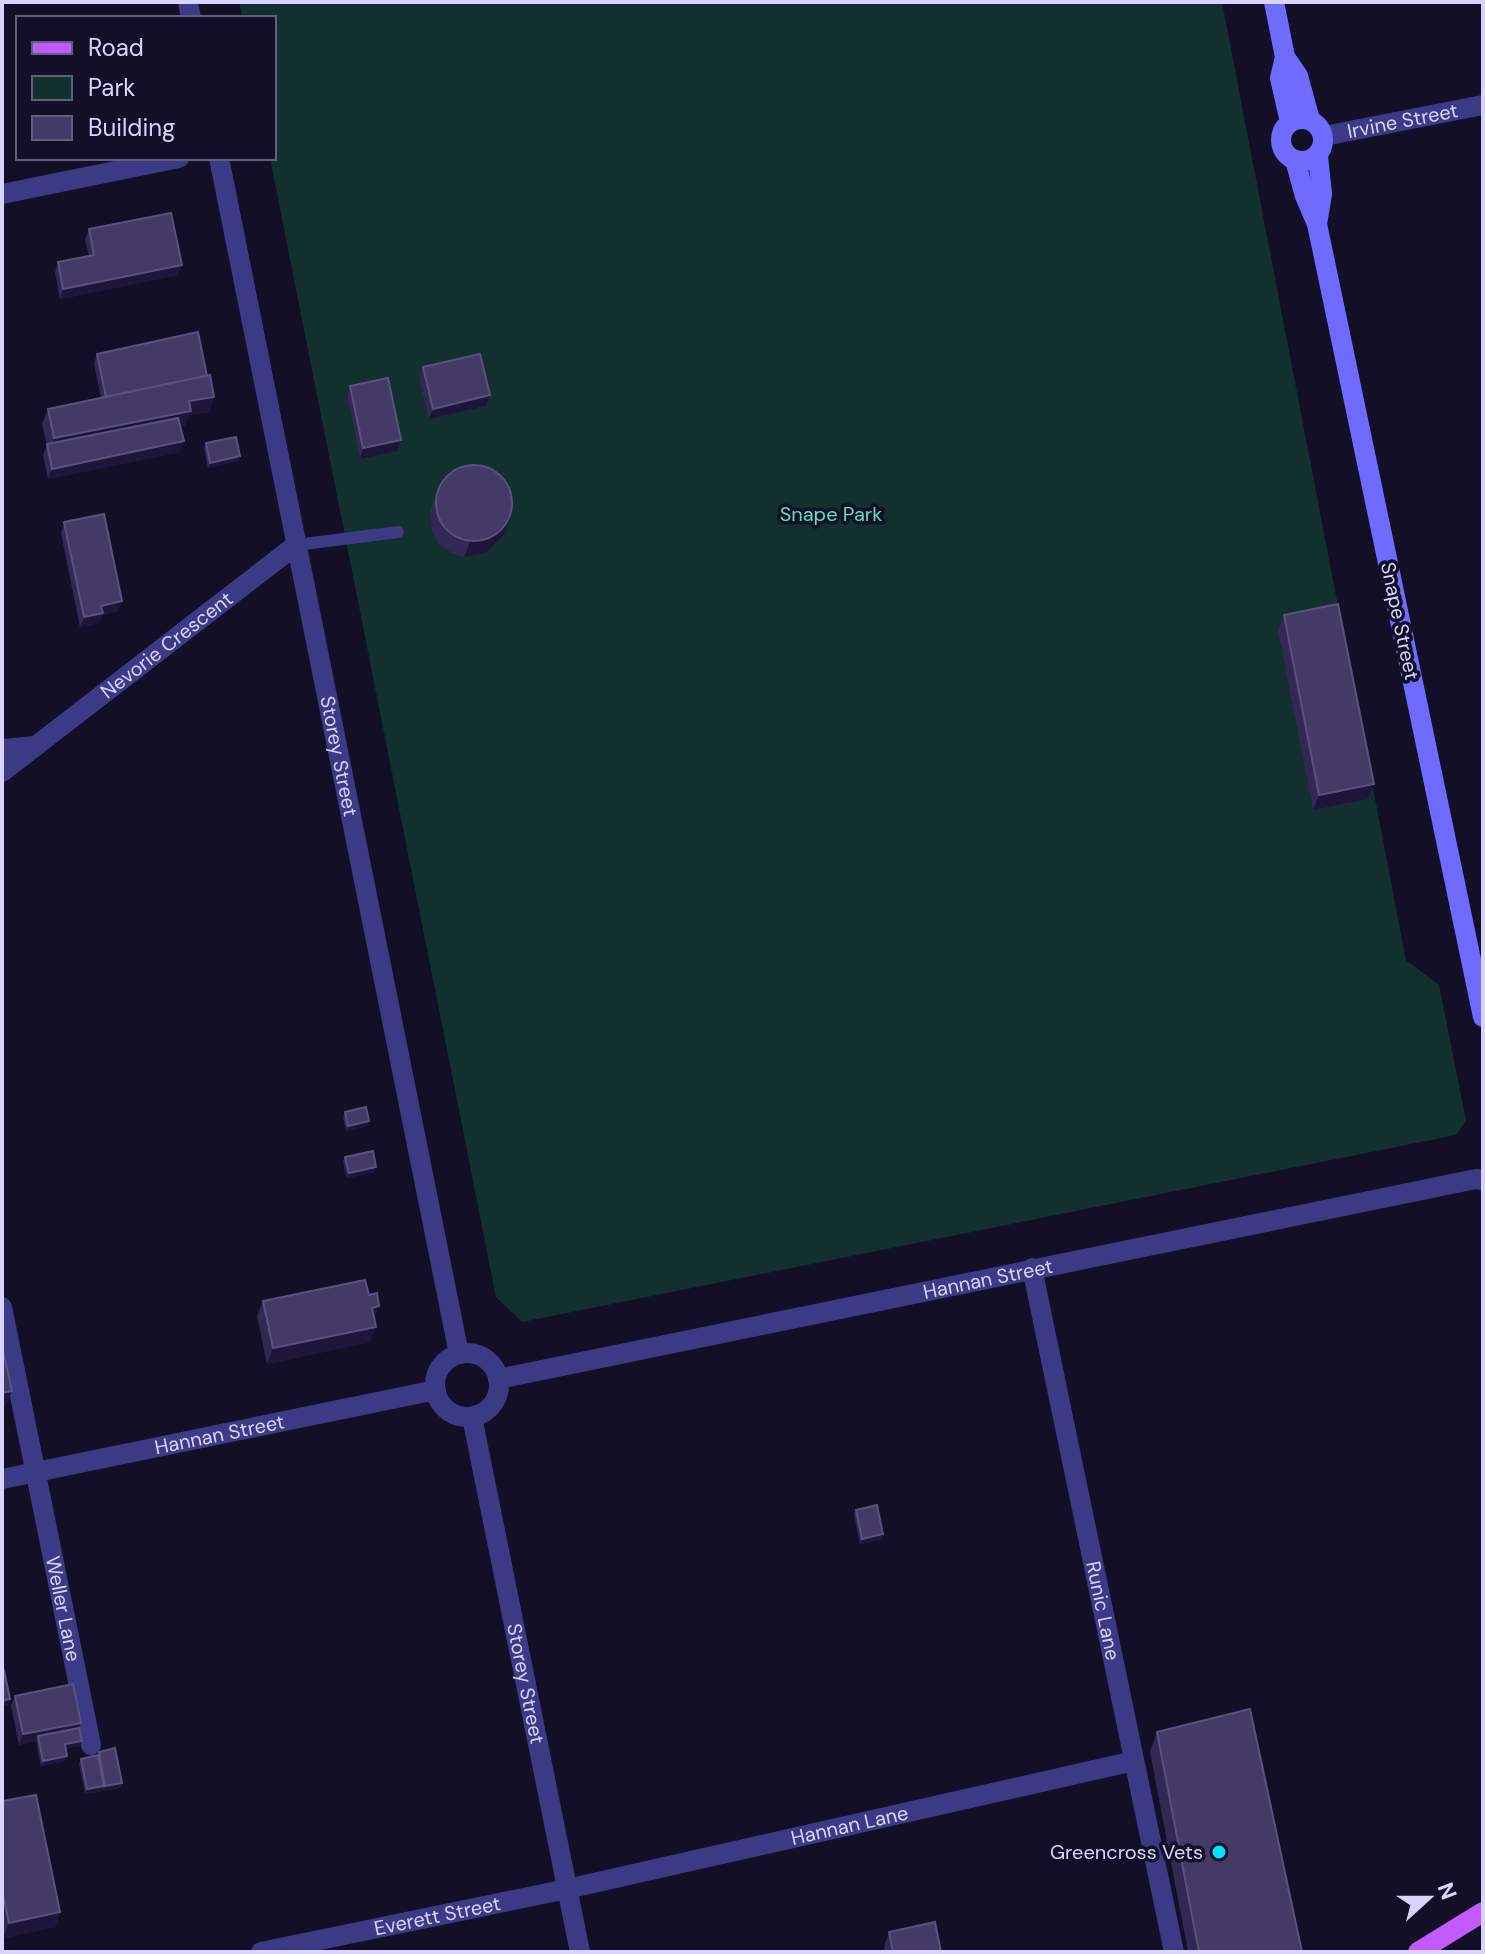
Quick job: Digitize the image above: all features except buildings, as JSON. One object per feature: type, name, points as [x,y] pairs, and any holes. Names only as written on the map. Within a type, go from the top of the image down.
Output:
[{"type":"main road","points":[[1418,1952],[1483,1912]]},
{"type":"street","name":"Snape Street","points":[[1274,2],[1285,57],[1298,76],[1322,194],[1317,224]]},
{"type":"street","name":"Irvine Street","points":[[1310,134],[1483,105]]},
{"type":"street","name":"Snape Street","points":[[1310,134],[1282,134],[1282,148],[1295,160],[1317,224],[1483,1017]]},
{"type":"street","points":[[1295,160],[1305,162],[1310,134]]},
{"type":"street","points":[[2,194],[169,160]]},
{"type":"street","name":"Storey Street","points":[[219,160],[459,1354]]},
{"type":"street","name":"Nevorie Crescent","points":[[2,772],[296,545]]},
{"type":"street","points":[[2,749],[36,746]]},
{"type":"street","name":"Hannan Street","points":[[498,1379],[1481,1178]]},
{"type":"street","name":"Runic Lane","points":[[1032,1268],[1174,1952]]},
{"type":"street","points":[[2,1307],[35,1472]]},
{"type":"street","points":[[468,1353],[484,1359],[496,1371],[498,1379],[498,1392],[493,1404],[472,1417],[448,1411],[440,1402],[436,1390],[436,1379],[441,1368],[459,1354],[468,1353]]},
{"type":"street","name":"Hannan Street","points":[[2,1479],[436,1390]]},
{"type":"street","name":"Storey Street","points":[[472,1417],[580,1952]]},
{"type":"street","name":"Weller Lane","points":[[35,1472],[91,1745]]},
{"type":"street","name":"Hannan Lane","points":[[567,1889],[1134,1761]]},
{"type":"street","name":"Everett Street","points":[[261,1952],[567,1889]]},
{"type":"lane","points":[[296,545],[398,532]]},
{"type":"green space","name":"Snape Park","points":[[239,2],[1222,2],[1406,960],[1439,985],[1466,1121],[1456,1135],[522,1322],[496,1297],[270,160],[276,160],[276,16],[242,16]]},
{"type":"place","name":"Greencross Vets","points":[[1219,1852]]}]
